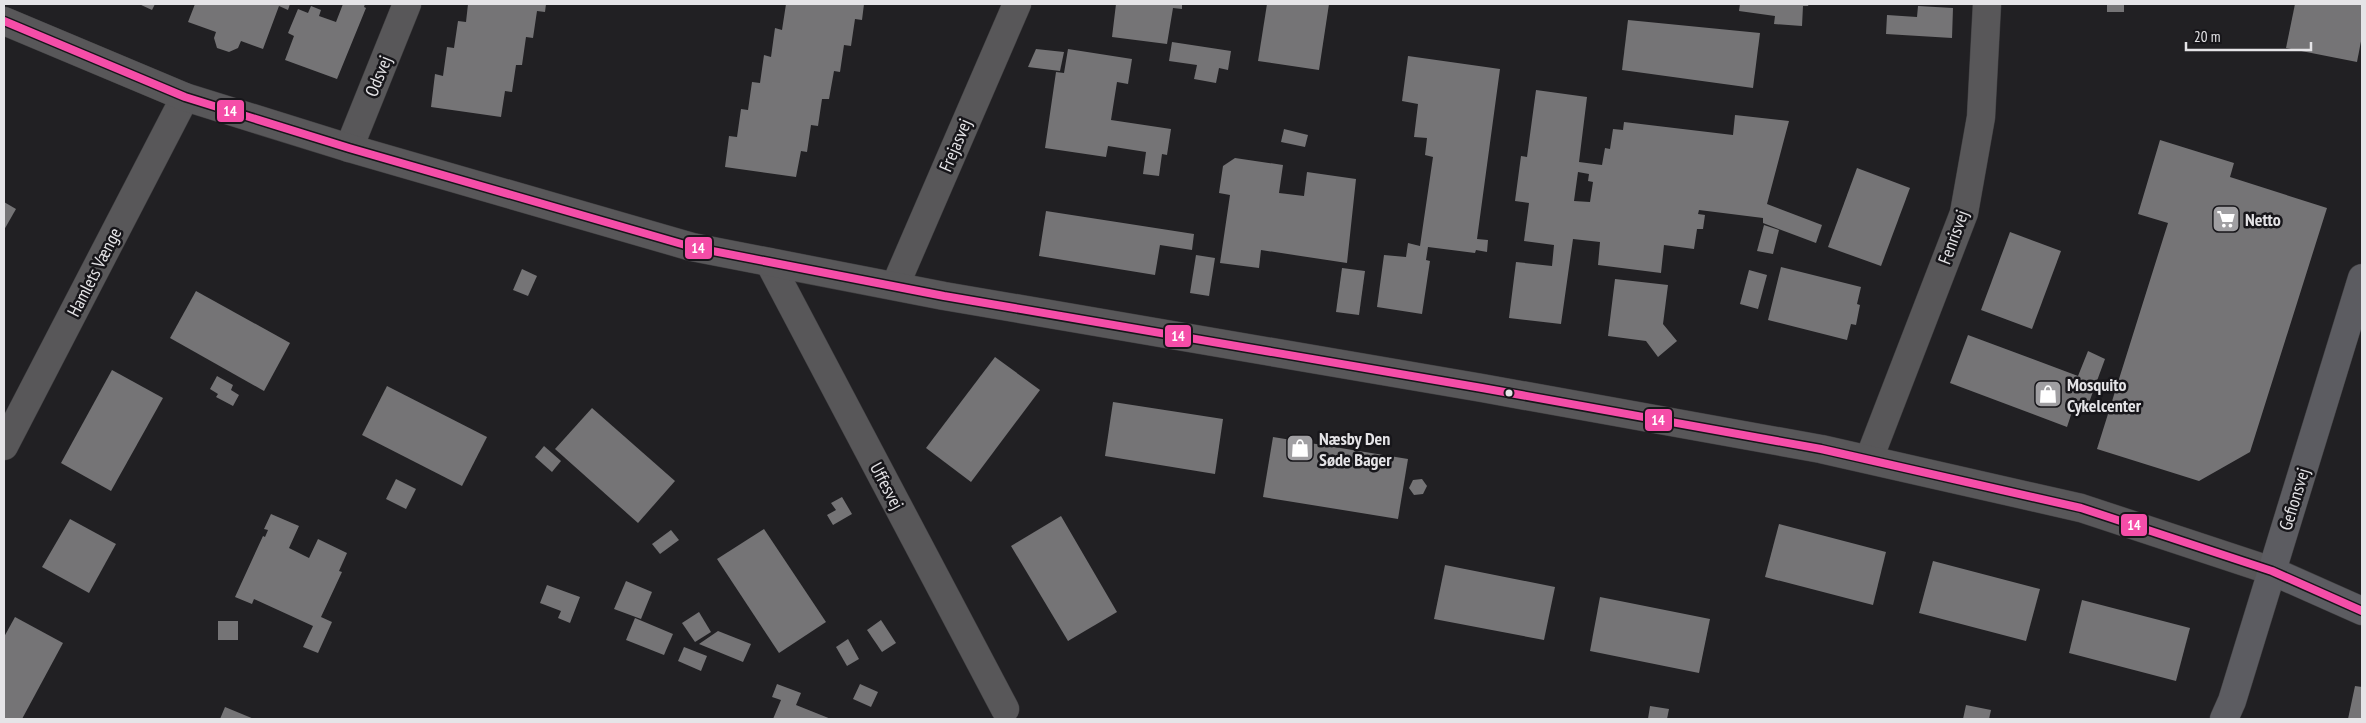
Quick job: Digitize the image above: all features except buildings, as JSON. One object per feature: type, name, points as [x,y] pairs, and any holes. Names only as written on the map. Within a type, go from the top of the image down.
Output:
[{"type":"main road","name":"Gefionsvej","points":[[2224,719],[2232,702],[2362,278]]},
{"type":"main road","points":[[2272,571],[2362,611]]},
{"type":"street","name":"Odsvej","points":[[349,148],[407,4]]},
{"type":"street","name":"Frejasvej","points":[[895,286],[1017,4]]},
{"type":"street","name":"Fenrisvej","points":[[1869,459],[1964,213],[1981,117],[1987,4]]},
{"type":"street","points":[[4,21],[184,97],[349,148],[692,247],[895,286],[1701,426],[1869,459],[2081,508],[2272,571]]},
{"type":"street","name":"Hamlets Vænge","points":[[4,446],[184,97]]},
{"type":"street","name":"Uffesvej","points":[[769,262],[1005,709]]},
{"type":"transit line","name":"14","points":[[4,21],[185,97],[349,148],[692,247],[944,296],[1482,388],[1821,449],[2081,508],[2272,571],[2362,611]]},
{"type":"place","name":"Netto","points":[[2226,219]]},
{"type":"place","name":"Mosquito Cykelcenter","points":[[2048,394]]},
{"type":"place","name":"Næsby Den Søde Bager","points":[[1300,448]]}]
